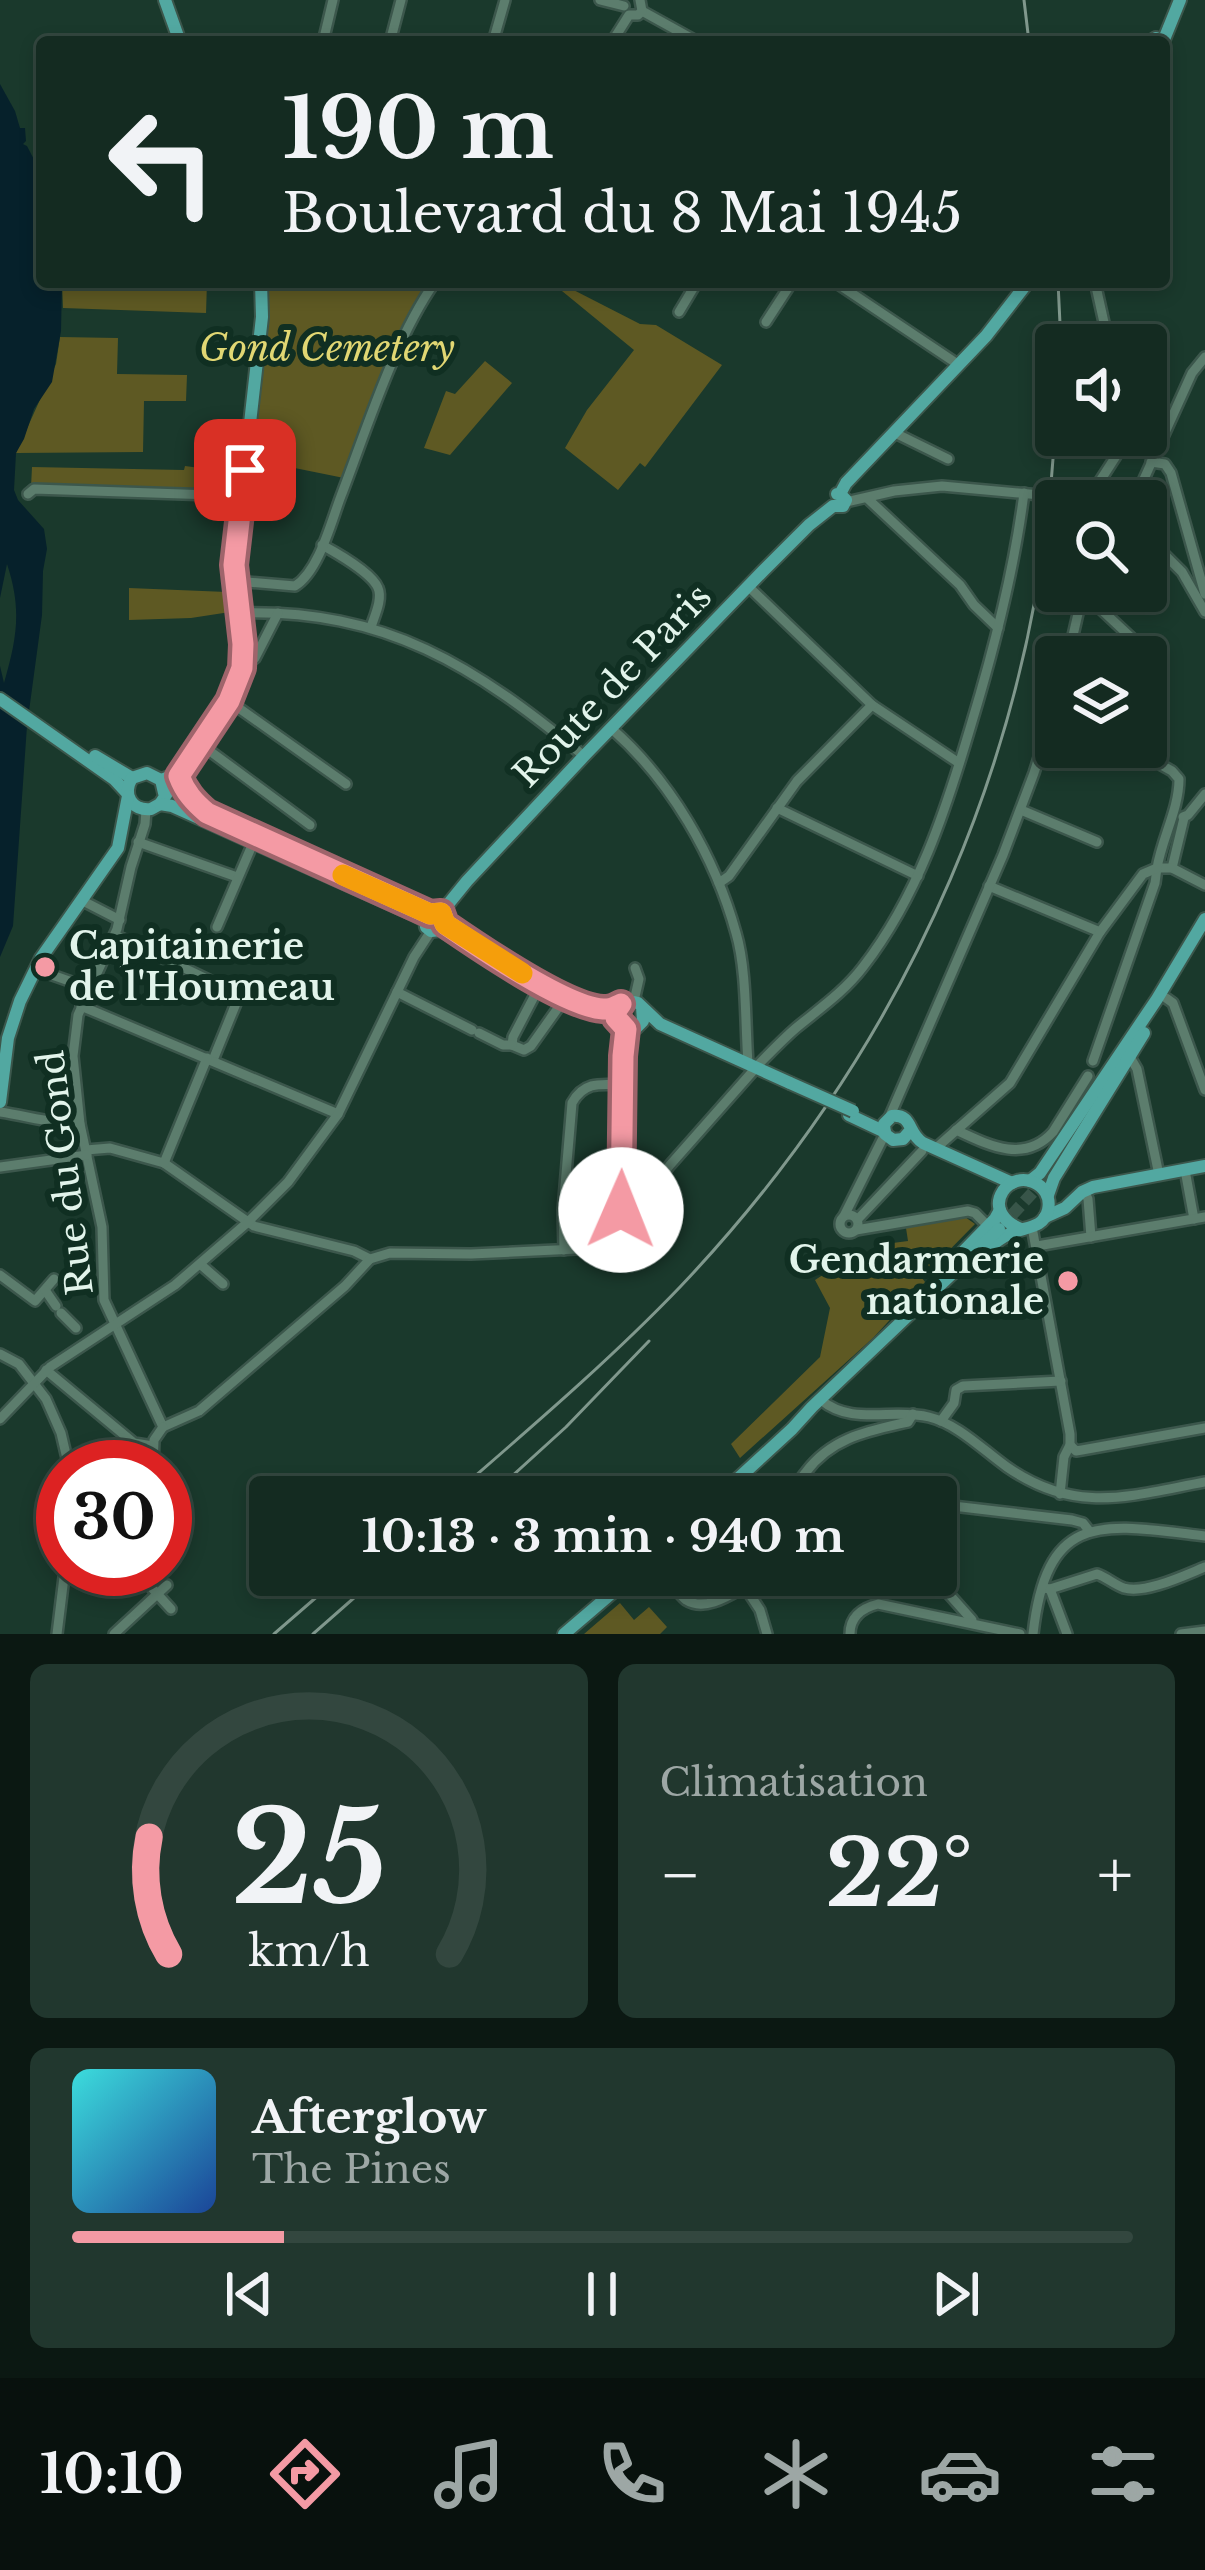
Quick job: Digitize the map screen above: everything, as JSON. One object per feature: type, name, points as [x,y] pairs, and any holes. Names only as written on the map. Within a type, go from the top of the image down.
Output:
[{"type":"main road","points":[[1158,36],[1177,0]]},
{"type":"main road","points":[[165,2],[178,36]]},
{"type":"main road","points":[[144,795],[179,776],[229,701],[242,668],[235,581],[261,288]]},
{"type":"main road","name":"Route de Paris","points":[[435,922],[467,881],[610,730],[809,525],[840,501],[846,483],[986,336],[1023,288]]},
{"type":"main road","points":[[0,695],[144,795],[435,922],[538,989],[627,1026],[653,1029],[748,1065],[886,1126],[893,1140],[904,1130]]},
{"type":"main road","points":[[0,1102],[12,1023],[34,969],[118,848],[123,818],[188,760]]},
{"type":"main road","points":[[179,776],[190,798],[207,813]]},
{"type":"main road","points":[[144,795],[207,813],[435,922],[567,996],[597,1008],[632,1004],[710,1049]]},
{"type":"main road","points":[[1045,1217],[1054,1178],[1205,919]]},
{"type":"main road","points":[[929,1150],[1012,1183],[1040,1173],[1058,1136],[1170,1002],[1205,932]]},
{"type":"main road","points":[[627,1026],[616,1011],[632,1004]]},
{"type":"main road","points":[[627,1026],[643,1021],[632,1004]]},
{"type":"main road","points":[[1047,1177],[1126,1054]]},
{"type":"main road","points":[[886,1126],[896,1115],[904,1130],[929,1150],[986,1179],[1010,1224],[1026,1228]]},
{"type":"main road","points":[[1030,1180],[1048,1198],[1064,1204],[1080,1195],[1205,1166]]},
{"type":"main road","points":[[882,1343],[993,1227],[1012,1183]]},
{"type":"main road","points":[[743,1476],[991,1245],[1065,1208],[1080,1195]]},
{"type":"main road","points":[[572,1631],[610,1596]]},
{"type":"street","points":[[324,36],[333,0]]},
{"type":"street","points":[[392,36],[401,0]]},
{"type":"street","points":[[495,36],[505,0]]},
{"type":"street","points":[[600,0],[625,4],[635,16],[641,5],[689,36]]},
{"type":"street","points":[[614,36],[625,4]]},
{"type":"street","points":[[235,581],[296,586],[303,581],[322,545],[398,352],[432,288]]},
{"type":"street","points":[[680,312],[694,288]]},
{"type":"street","points":[[766,322],[788,288]]},
{"type":"street","points":[[844,288],[959,365]]},
{"type":"street","points":[[1096,288],[1104,324]]},
{"type":"street","points":[[1143,480],[1192,373],[1205,357]]},
{"type":"street","points":[[895,433],[948,459]]},
{"type":"street","points":[[1151,462],[1165,464],[1171,473],[1205,594]]},
{"type":"street","points":[[840,501],[943,486],[1035,494]]},
{"type":"street","points":[[28,494],[34,489],[242,496]]},
{"type":"street","points":[[621,1210],[639,1205],[731,1095],[748,1065],[833,999],[864,966],[918,876],[959,764],[998,628],[1024,493]]},
{"type":"street","points":[[867,498],[960,585],[998,628]]},
{"type":"street","points":[[322,545],[377,585],[380,596],[371,627]]},
{"type":"street","points":[[1167,557],[1182,572],[1205,612]]},
{"type":"street","points":[[749,587],[872,705],[959,764]]},
{"type":"street","points":[[1103,612],[1129,636]]},
{"type":"street","points":[[238,613],[278,613],[371,627],[420,645],[457,663],[589,752]]},
{"type":"street","points":[[242,668],[255,658],[278,613]]},
{"type":"street","points":[[229,701],[346,784]]},
{"type":"street","points":[[719,883],[729,877],[808,769],[872,705]]},
{"type":"street","points":[[610,730],[635,750],[664,787],[719,883],[739,946],[748,1065]]},
{"type":"street","points":[[200,743],[310,825]]},
{"type":"street","points":[[857,1225],[853,1215],[844,1216],[989,886],[1035,768]]},
{"type":"street","points":[[1166,768],[1176,774],[1180,785],[1172,868]]},
{"type":"street","points":[[1093,1061],[1155,884],[1161,846],[1178,816],[1205,794]]},
{"type":"street","name":"Rue du Gond","points":[[144,795],[146,824],[120,920],[81,1006],[73,1056],[80,1124],[102,1227],[104,1297],[163,1427]]},
{"type":"street","points":[[777,808],[918,876]]},
{"type":"street","points":[[1021,809],[1097,842]]},
{"type":"street","points":[[138,842],[237,877]]},
{"type":"street","points":[[217,927],[253,844]]},
{"type":"street","points":[[857,1225],[929,1150],[1010,1084],[1100,932],[1143,874],[1172,868],[1205,885]]},
{"type":"street","points":[[989,886],[1100,932]]},
{"type":"street","points":[[81,899],[120,920]]},
{"type":"street","points":[[0,1419],[46,1370],[175,1285],[288,1182],[338,1114],[435,922]]},
{"type":"street","points":[[115,935],[234,992],[237,1001],[164,1162]]},
{"type":"street","points":[[632,1004],[639,979],[635,968]]},
{"type":"street","points":[[34,969],[88,988]]},
{"type":"street","points":[[512,1045],[538,989]]},
{"type":"street","points":[[397,992],[520,1050],[528,1049],[563,1001]]},
{"type":"street","points":[[1170,1002],[1205,1090]]},
{"type":"street","points":[[81,1006],[338,1114]]},
{"type":"street","points":[[154,1440],[163,1427],[199,1411],[370,1259],[390,1253],[596,1248],[611,1241],[619,1229],[621,1210],[627,1026]]},
{"type":"street","points":[[1126,1054],[1136,1069],[1159,1174]]},
{"type":"street","points":[[956,1130],[993,1148],[1034,1146],[1058,1136],[1088,1076]]},
{"type":"street","points":[[904,1130],[905,1081]]},
{"type":"street","points":[[564,1250],[572,1102],[590,1085],[622,1085]]},
{"type":"street","points":[[0,1112],[80,1124]]},
{"type":"street","points":[[851,1113],[876,1132],[873,1157]]},
{"type":"street","points":[[0,1167],[110,1148],[164,1162],[262,1230],[370,1259]]},
{"type":"street","points":[[1036,1246],[1200,1218],[1185,1170]]},
{"type":"street","points":[[1080,1195],[1089,1204],[1091,1237]]},
{"type":"street","points":[[857,1225],[968,1210],[993,1227]]},
{"type":"street","points":[[1026,1228],[1036,1246],[1070,1445],[1060,1494]]},
{"type":"street","points":[[200,1264],[223,1284]]},
{"type":"street","points":[[0,1275],[35,1301],[54,1280]]},
{"type":"street","points":[[45,1291],[76,1328]]},
{"type":"street","points":[[0,1354],[19,1364],[46,1399],[63,1440]]},
{"type":"street","points":[[46,1370],[129,1440]]},
{"type":"street","points":[[941,1421],[954,1403],[956,1390],[963,1386],[1061,1381]]},
{"type":"street","points":[[823,1402],[849,1415],[913,1414],[941,1421],[1033,1484],[1060,1494],[1118,1498],[1205,1482]]},
{"type":"street","points":[[803,1476],[828,1449],[852,1436],[908,1421],[913,1414]]},
{"type":"street","points":[[1070,1445],[1082,1450],[1205,1428]]},
{"type":"street","points":[[957,1506],[1072,1520],[1083,1523],[1090,1532]]},
{"type":"street","points":[[1033,1634],[1054,1556],[1062,1546],[1109,1528],[1205,1536]]},
{"type":"street","points":[[1046,1589],[1097,1574],[1121,1588],[1132,1588],[1205,1567]]},
{"type":"street","points":[[1046,1589],[1067,1634]]},
{"type":"street","points":[[57,1634],[61,1596]]},
{"type":"street","points":[[114,1634],[149,1596]]},
{"type":"street","points":[[159,1596],[171,1609]]},
{"type":"street","points":[[683,1596],[704,1604],[728,1596]]},
{"type":"street","points":[[751,1596],[767,1634]]},
{"type":"street","points":[[951,1596],[975,1623]]},
{"type":"street","points":[[850,1634],[854,1618],[878,1604],[1020,1634]]},
{"type":"street","points":[[1181,1634],[1205,1631]]},
{"type":"green space","points":[[62,288],[207,288],[206,313],[63,308]]},
{"type":"green space","name":"Gond Cemetery","points":[[266,288],[426,288],[401,335],[344,478],[265,462],[267,446],[253,445]]},
{"type":"green space","points":[[558,288],[570,288],[640,324],[656,325],[722,365],[645,467],[640,463],[618,490],[565,448],[587,410],[634,350]]},
{"type":"green space","points":[[60,337],[118,338],[117,374],[187,375],[186,401],[144,401],[143,452],[16,453],[56,364]]},
{"type":"green space","points":[[485,361],[512,383],[450,455],[424,448],[446,391],[455,394]]},
{"type":"green space","points":[[185,466],[238,473],[237,483],[202,482],[201,488],[31,487],[32,467],[184,470]]},
{"type":"green space","points":[[129,588],[227,592],[230,612],[129,620]]},
{"type":"green space","points":[[965,1217],[975,1224],[873,1338],[740,1458],[731,1444],[820,1357],[830,1308],[815,1280],[885,1244],[908,1241],[906,1228]]},
{"type":"green space","points":[[620,1603],[634,1620],[649,1607],[667,1627],[660,1634],[584,1634]]},
{"type":"water","points":[[0,84],[20,128],[25,128],[23,144],[36,163],[36,288],[62,288],[61,331],[52,382],[34,409],[16,453],[14,490],[44,529],[47,549],[27,726],[13,926],[0,957],[0,666],[4,683],[16,610],[7,564],[0,598]]},
{"type":"tunnel","points":[[1000,1228],[1047,1177]]},
{"type":"railway","points":[[1024,0],[1028,36]]},
{"type":"railway","points":[[1058,288],[1060,324]]},
{"type":"railway","points":[[475,1476],[680,1287],[762,1193],[834,1094],[897,989],[951,879],[993,765],[1025,647],[1046,525],[1052,456]]},
{"type":"railway","points":[[512,1476],[649,1341]]},
{"type":"railway","points":[[274,1634],[318,1596]]},
{"type":"railway","points":[[313,1634],[356,1596]]},
{"type":"slow traffic","points":[[343,875],[430,914],[441,913],[445,924],[522,973]]},
{"type":"place","name":"Capitainerie de l'Houmeau","points":[[45,967]]},
{"type":"place","name":"Gendarmerie nationale","points":[[1068,1281]]},
{"type":"route","points":[[245,470],[234,565],[244,658],[229,701],[179,776],[183,787],[207,813],[430,914],[441,913],[445,924],[535,980],[592,1007],[621,1004],[616,1018],[626,1029],[621,1210]]}]
